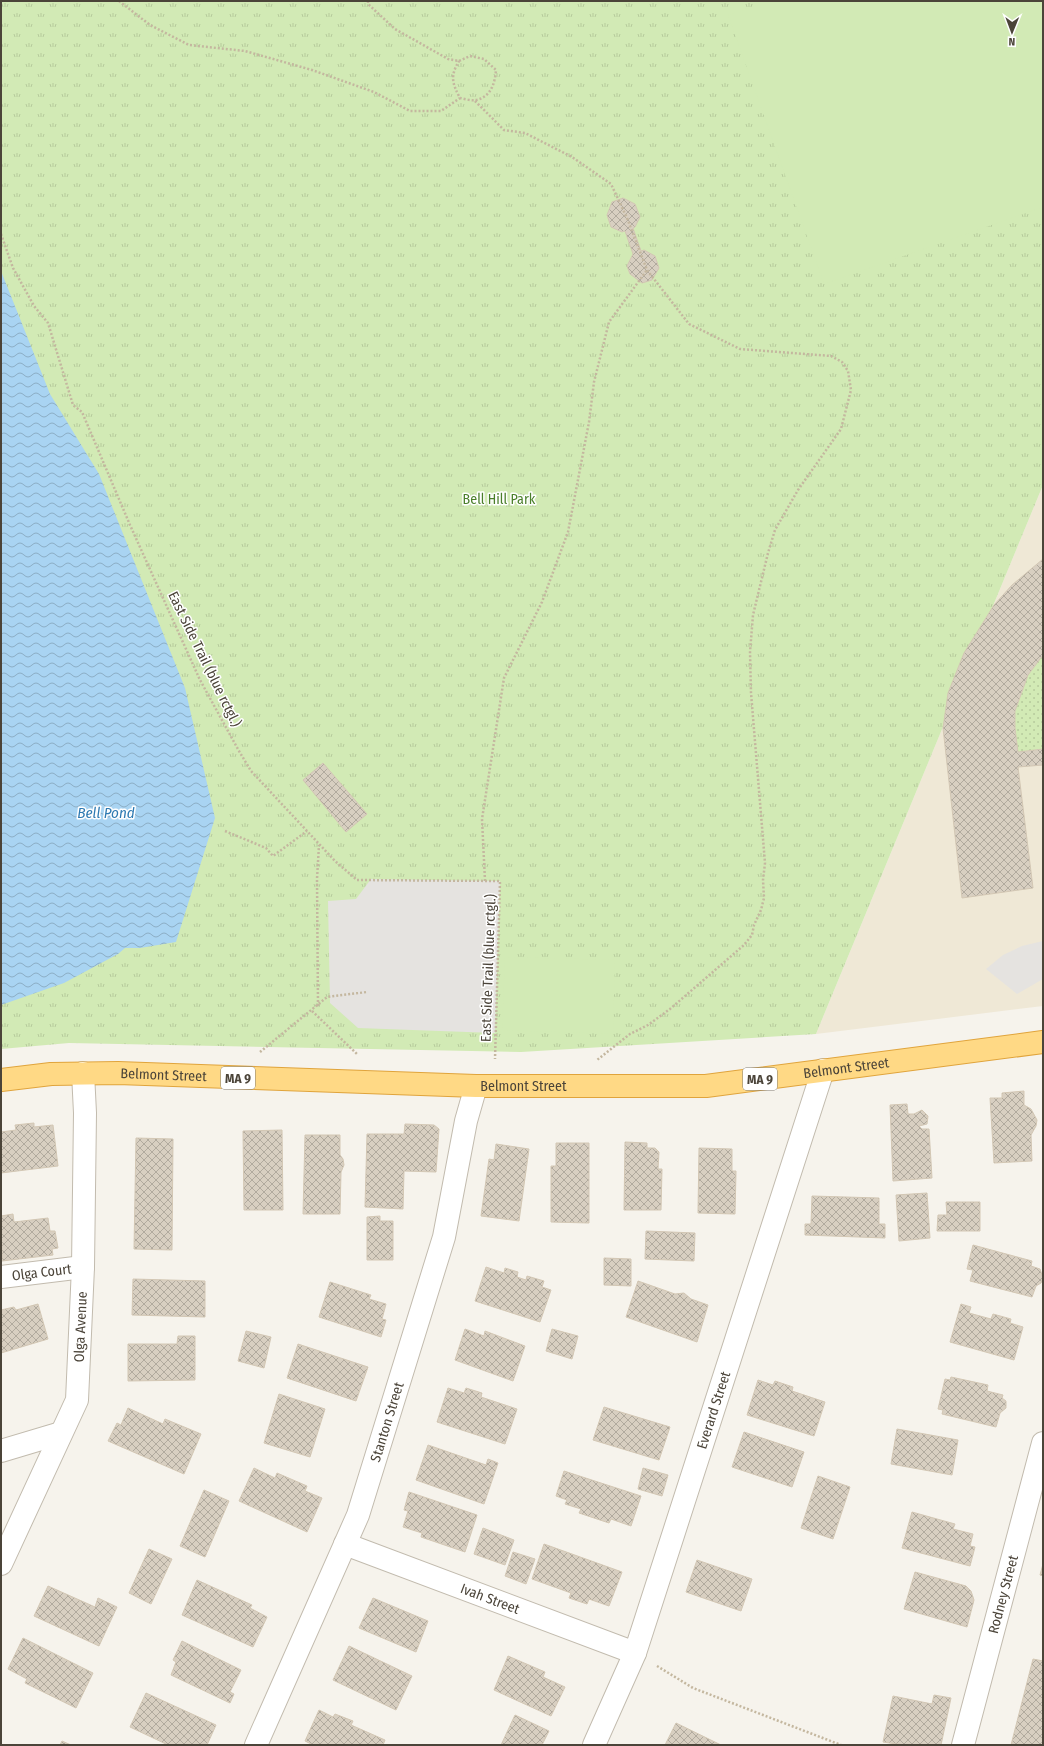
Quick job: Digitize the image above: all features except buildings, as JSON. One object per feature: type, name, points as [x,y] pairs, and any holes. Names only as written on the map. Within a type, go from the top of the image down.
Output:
[{"type":"highway","name":"Belmont Street","points":[[1,1080],[51,1074],[83,1073],[476,1086],[706,1086],[1043,1042]]},
{"type":"street","name":"Everard Street","points":[[594,1745],[635,1653],[823,1070]]},
{"type":"street","name":"Olga Avenue","points":[[1,1564],[77,1400],[83,1267],[85,1113],[83,1073]]},
{"type":"street","name":"Stanton Street","points":[[256,1745],[358,1515],[444,1237],[466,1121],[476,1086]]},
{"type":"street","name":"Olga Court","points":[[1,1277],[83,1267]]},
{"type":"street","points":[[1,1451],[62,1433]]},
{"type":"street","name":"Rodney Street","points":[[963,1745],[1043,1443]]},
{"type":"street","name":"Ivah Street","points":[[345,1544],[635,1653]]},
{"type":"path","points":[[119,1],[150,25],[189,45],[245,51],[312,70],[374,92],[410,111],[441,111],[460,98],[475,101],[504,130],[525,132],[572,157],[611,184],[627,218],[647,270],[689,324],[740,349],[831,356],[842,362],[848,371],[851,390],[841,429],[798,490],[776,530],[768,553],[753,615],[750,659],[751,693],[765,863],[763,880],[764,898],[752,935],[744,945],[670,1009],[648,1025],[630,1034],[596,1060]]},
{"type":"path","points":[[368,1],[368,4],[395,28],[448,59],[459,61]]},
{"type":"path","points":[[460,98],[454,85],[453,71],[459,61],[470,56],[484,59],[496,70],[496,81],[488,95],[475,101]]},
{"type":"path","name":"East Side Trail (blue rctgl.)","points":[[1,234],[13,268],[34,306],[48,323],[73,405],[82,412],[130,525],[200,680],[251,771],[335,861],[357,880],[500,881],[495,1059]]},
{"type":"path","points":[[485,880],[482,818],[504,678],[542,602],[568,532],[589,422],[594,382],[610,322],[647,270]]},
{"type":"path","points":[[225,831],[266,848],[272,856],[307,831]]},
{"type":"path","points":[[318,1006],[317,879],[319,844]]},
{"type":"path","points":[[260,1053],[327,997],[367,992]]},
{"type":"path","points":[[312,1011],[357,1054]]},
{"type":"path","points":[[635,1653],[693,1688],[841,1745]]},
{"type":"shaded area","points":[[1043,485],[1043,1006],[816,1034]]},
{"type":"shaded area","points":[[371,879],[500,881],[495,1033],[358,1028],[330,1003],[328,901],[356,899]]},
{"type":"shaded area","points":[[1043,941],[1043,979],[1017,994],[986,969],[1003,955],[1022,946]]},
{"type":"green space","name":"Bell Hill Park","points":[[1,1],[1043,1],[1043,485],[816,1034],[521,1052],[69,1043],[1,1049]]},
{"type":"green space","points":[[769,1],[1043,1],[1043,207],[824,284],[728,15]]},
{"type":"green space","points":[[1043,655],[1043,749],[1018,752],[1015,728],[1015,711],[1028,675]]},
{"type":"green space","points":[[505,957],[615,960],[613,1034],[502,1030]]},
{"type":"water","name":"Bell Pond","points":[[1,271],[50,394],[99,474],[185,688],[215,818],[176,942],[140,948],[125,948],[118,954],[64,983],[1,1005]]}]
